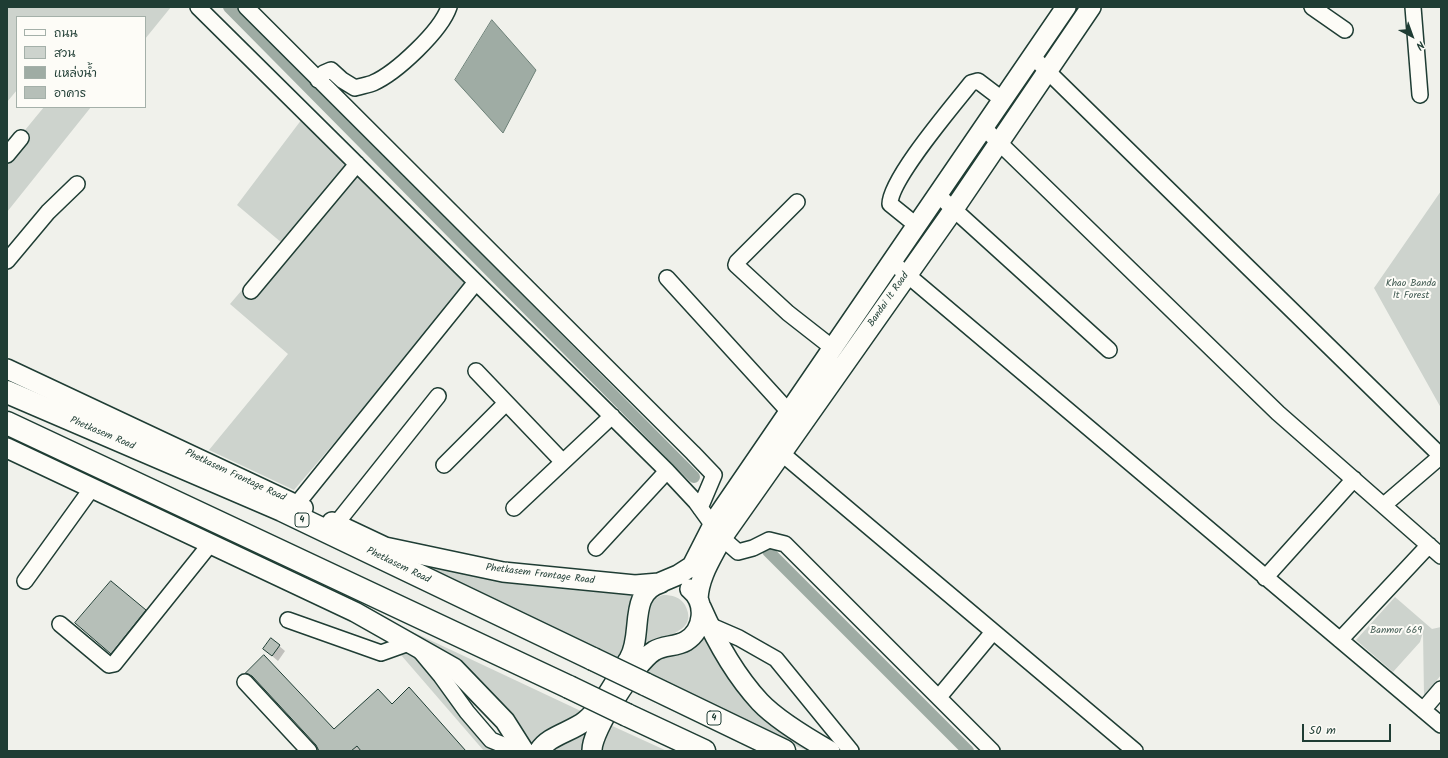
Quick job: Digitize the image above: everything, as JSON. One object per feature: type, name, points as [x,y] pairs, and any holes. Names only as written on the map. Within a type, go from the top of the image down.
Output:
[{"type":"highway","name":"Phetkasem Road","points":[[7,392],[282,510],[784,751]]},
{"type":"highway","points":[[7,422],[704,751]]},
{"type":"main road","name":"Bandai It Road","points":[[775,448],[790,413],[1066,7]]},
{"type":"main road","name":"Bandai It Road","points":[[659,583],[678,575],[692,566],[718,532],[775,448],[907,274],[954,209],[1091,7]]},
{"type":"main road","name":"Phetkasem Frontage Road","points":[[7,369],[385,547],[503,572],[635,585],[659,583]]},
{"type":"main road","points":[[7,448],[355,612],[454,668],[505,721],[524,751]]},
{"type":"main road","name":"Bandai It Road","points":[[592,751],[596,732],[642,661],[654,650],[679,644],[695,633],[700,624],[699,587],[718,532]]},
{"type":"main road","points":[[539,751],[546,742],[570,731],[585,721],[597,708],[633,652],[636,639],[637,613],[640,600],[647,590],[659,583],[677,582],[690,589],[699,602],[709,626],[730,662],[761,703],[806,738],[830,751]]},
{"type":"street","points":[[198,7],[667,471],[700,508],[718,532],[738,552],[753,548],[769,540],[785,544],[992,751]]},
{"type":"street","points":[[246,7],[714,475],[700,508]]},
{"type":"street","points":[[318,80],[324,73],[331,70],[342,80],[355,88],[373,83],[398,66],[428,39],[447,13],[449,7]]},
{"type":"street","points":[[1312,7],[1345,30]]},
{"type":"street","points":[[1413,7],[1420,94]]},
{"type":"street","points":[[1032,56],[1441,456],[1384,505]]},
{"type":"street","points":[[916,226],[890,204],[890,196],[903,172],[971,83],[978,81],[1002,100]]},
{"type":"street","points":[[984,128],[1278,413],[1441,556]]},
{"type":"street","points":[[7,155],[21,138]]},
{"type":"street","points":[[250,291],[357,164]]},
{"type":"street","points":[[7,261],[48,212],[77,184]]},
{"type":"street","points":[[938,195],[1109,350]]},
{"type":"street","points":[[797,202],[737,262],[736,265],[788,312],[834,349]]},
{"type":"street","points":[[892,262],[1441,725]]},
{"type":"street","points":[[667,278],[790,413]]},
{"type":"street","points":[[296,505],[476,282]]},
{"type":"street","points":[[476,371],[562,462]]},
{"type":"street","points":[[336,524],[438,396]]},
{"type":"street","points":[[444,465],[506,403]]},
{"type":"street","points":[[514,508],[612,416]]},
{"type":"street","points":[[775,448],[1135,751]]},
{"type":"street","points":[[596,548],[667,471]]},
{"type":"street","points":[[1265,578],[1354,479]]},
{"type":"street","points":[[25,581],[92,488]]},
{"type":"street","points":[[60,624],[109,664],[114,664],[211,543]]},
{"type":"street","points":[[1340,640],[1429,545]]},
{"type":"street","points":[[288,620],[381,653],[413,645],[441,676],[467,712],[491,740],[518,751]]},
{"type":"street","points":[[709,626],[739,638],[776,658],[851,751]]},
{"type":"street","points":[[939,697],[993,632]]},
{"type":"street","points":[[245,682],[309,751]]},
{"type":"street","points":[[1423,710],[1441,689]]},
{"type":"green space","points":[[7,7],[171,7],[146,38],[146,16],[16,16],[16,91],[7,102]]},
{"type":"green space","points":[[43,108],[90,108],[7,212],[7,152]]},
{"type":"green space","points":[[302,119],[469,285],[294,490],[209,450],[288,354],[230,304],[282,243],[237,205]]},
{"type":"green space","name":"Khao Banda It Forest","points":[[1441,191],[1441,408],[1374,288]]},
{"type":"green space","points":[[366,546],[637,592],[630,605],[631,627],[619,659]]},
{"type":"green space","points":[[663,595],[676,597],[683,602],[688,613],[686,624],[682,628],[658,642],[634,661],[641,649],[646,634],[649,608],[656,598]]},
{"type":"green space","name":"Banmor 669","points":[[1395,597],[1432,629],[1441,627],[1441,675],[1424,696],[1423,632],[1420,642],[1393,672],[1356,640]]},
{"type":"green space","points":[[398,625],[583,712],[579,719],[549,730],[529,744],[468,671]]},
{"type":"green space","points":[[703,637],[731,679],[818,751],[808,751],[731,719],[643,671],[656,658]]},
{"type":"green space","points":[[405,651],[416,654],[500,751],[484,751],[401,655]]},
{"type":"green space","points":[[608,724],[667,751],[603,751],[601,740]]},
{"type":"green space","points":[[590,728],[585,751],[549,751]]},
{"type":"water","points":[[492,20],[536,70],[503,133],[455,80]]},
{"type":"building","points":[[111,581],[146,610],[111,654],[75,623]]},
{"type":"building","points":[[271,638],[280,645],[272,656],[263,649]]},
{"type":"building","points":[[264,655],[334,729],[378,689],[392,704],[409,687],[466,751],[361,751],[357,746],[351,751],[319,751],[316,745],[252,676],[246,673]]},
{"type":"waterway","points":[[229,7],[694,477]]},
{"type":"waterway","points":[[768,551],[968,751]]}]
